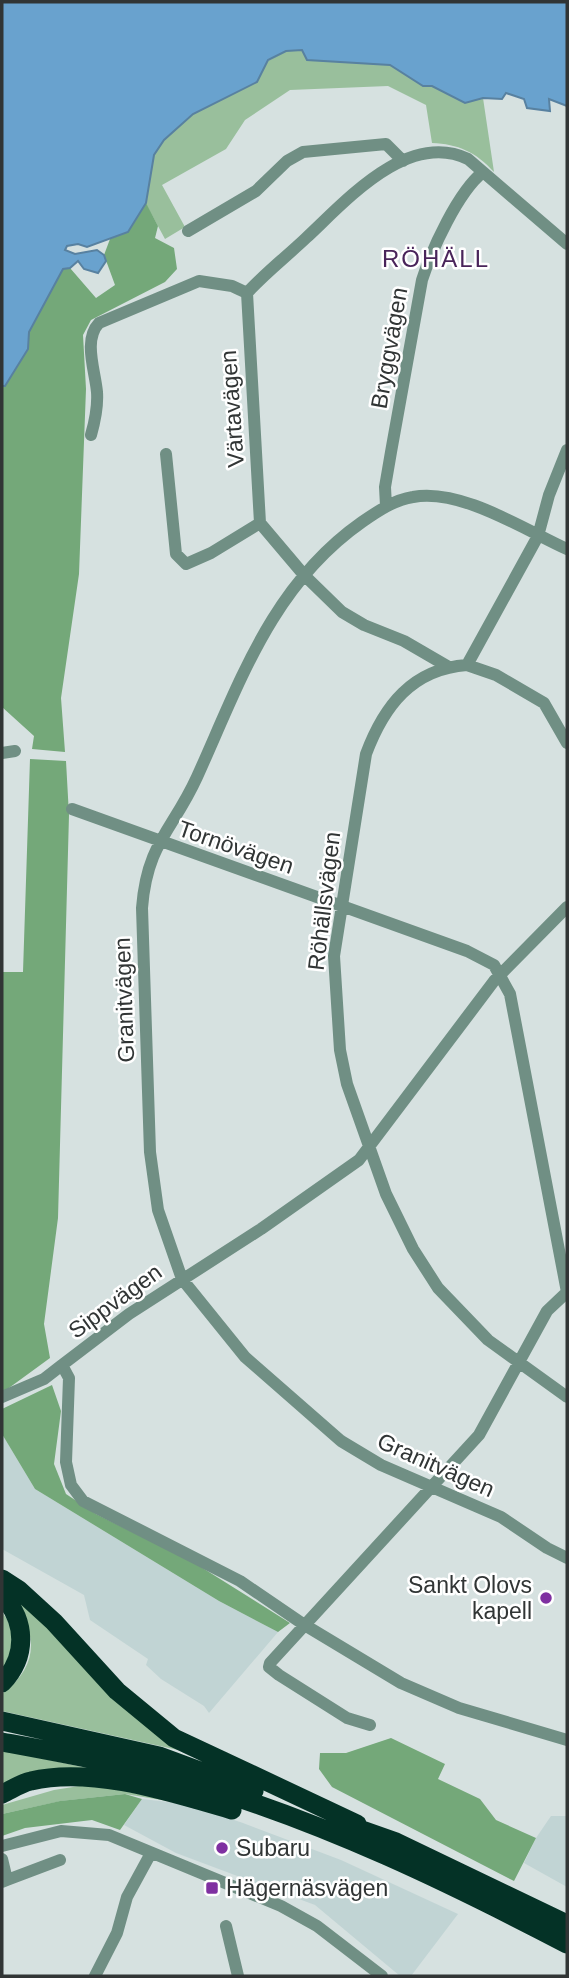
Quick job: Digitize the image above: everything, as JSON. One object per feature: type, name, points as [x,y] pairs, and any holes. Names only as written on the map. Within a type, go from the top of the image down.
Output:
[{"type":"highway","points":[[2,1579],[19,1590],[54,1622],[117,1691],[174,1738],[567,1924]]},
{"type":"highway","points":[[2,1595],[17,1615],[21,1641],[14,1670],[2,1683]]},
{"type":"highway","points":[[2,1721],[159,1756],[396,1842]]},
{"type":"highway","points":[[2,1742],[197,1785],[322,1827],[459,1888],[567,1944]]},
{"type":"highway","points":[[2,1794],[31,1781],[75,1776],[148,1787],[275,1822],[322,1827]]},
{"type":"street","points":[[188,231],[256,191],[287,161],[310,149],[386,144],[403,161]]},
{"type":"street","points":[[91,435],[97,393],[91,344],[93,330],[99,323],[199,281],[232,286],[247,293],[354,191],[372,177],[403,161],[453,152],[483,172],[567,244]]},
{"type":"street","name":"Bryggvägen","points":[[386,506],[387,475],[422,280],[429,259],[453,214],[475,178],[483,172]]},
{"type":"street","name":"Värtavägen","points":[[247,293],[260,523]]},
{"type":"street","points":[[567,450],[549,495],[538,536],[467,665],[506,679],[544,703],[567,743]]},
{"type":"street","points":[[166,454],[176,554],[186,564],[211,553],[260,523],[325,597],[354,619],[404,640],[447,666]]},
{"type":"street","name":"Granitvägen","points":[[567,549],[477,508],[441,496],[413,497],[386,506],[349,531],[304,575],[260,635],[195,781],[158,842],[144,879],[142,908],[147,1114],[158,1210],[182,1279],[244,1357],[296,1405],[354,1450],[501,1517],[567,1558]]},
{"type":"street","name":"Röhällsvägen","points":[[467,665],[447,666],[427,675],[396,696],[374,733],[366,754],[344,907],[334,956],[340,1050],[346,1084],[369,1151],[400,1224],[431,1279],[470,1324],[567,1397]]},
{"type":"street","name":"Tornövägen","points":[[72,809],[486,959],[499,974]]},
{"type":"street","name":"Sippvägen","points":[[567,907],[499,974],[369,1151],[281,1216],[129,1314],[62,1365],[69,1378],[67,1474],[83,1500],[219,1569],[303,1625],[401,1683],[459,1708],[567,1740]]},
{"type":"street","points":[[370,1725],[347,1718],[269,1667],[272,1660],[479,1435],[547,1311],[567,1292],[510,994],[499,974]]},
{"type":"street","points":[[2,1397],[44,1379],[62,1365]]},
{"type":"street","points":[[2,1846],[61,1831],[85,1830],[109,1835],[281,1906],[317,1926],[382,1976]]},
{"type":"street","points":[[95,1976],[117,1933],[127,1897],[151,1853]]},
{"type":"street","points":[[2,1859],[4,1881],[60,1860]]},
{"type":"street","points":[[226,1926],[238,1976]]},
{"type":"shaded area","points":[[2,1434],[35,1489],[219,1601],[278,1632],[209,1713],[204,1706],[161,1679],[146,1665],[148,1659],[90,1620],[84,1595],[2,1549]]},
{"type":"shaded area","points":[[142,1799],[186,1804],[243,1823],[341,1860],[458,1914],[411,1976],[400,1976],[315,1905],[176,1853],[124,1825]]},
{"type":"shaded area","points":[[551,1816],[567,1816],[567,1887],[524,1863]]},
{"type":"green space","points":[[302,50],[307,60],[390,65],[409,77],[481,76],[524,99],[506,93],[502,99],[483,98],[494,172],[466,150],[432,143],[426,105],[388,86],[290,90],[245,120],[226,149],[162,185],[185,227],[165,239],[146,204],[117,195],[147,199],[154,155],[164,140],[193,114],[257,82],[268,61],[286,51]]},
{"type":"green space","points":[[146,203],[158,226],[155,238],[174,248],[177,269],[165,282],[91,320],[83,335],[86,389],[79,574],[61,698],[65,752],[32,749],[34,736],[2,707],[2,386],[5,386],[28,349],[29,332],[63,269],[70,268],[96,298],[115,285],[104,255],[110,239],[128,232]]},
{"type":"green space","points":[[30,759],[66,761],[69,815],[58,1218],[44,1324],[50,1358],[2,1393],[2,972],[23,972]]},
{"type":"green space","points":[[52,1385],[61,1411],[54,1464],[66,1494],[96,1514],[193,1562],[290,1623],[278,1632],[219,1601],[35,1489],[2,1434],[2,1409]]},
{"type":"green space","points":[[6,1594],[22,1600],[178,1750],[2,1711],[2,1694],[24,1670],[31,1646],[24,1620]]},
{"type":"green space","points":[[2,1612],[11,1628],[13,1642],[2,1672]]},
{"type":"green space","points":[[391,1738],[445,1764],[438,1779],[480,1799],[496,1820],[536,1838],[514,1881],[332,1787],[319,1769],[320,1753],[346,1753]]},
{"type":"green space","points":[[2,1750],[106,1772],[2,1787]]},
{"type":"green space","points":[[92,1784],[186,1804],[125,1794],[61,1801],[2,1814],[2,1805],[54,1790]]},
{"type":"green space","points":[[125,1794],[142,1799],[120,1830],[92,1820],[25,1828],[2,1836],[2,1814],[60,1801]]},
{"type":"water","points":[[2,2],[567,2],[567,106],[549,99],[550,111],[527,108],[524,99],[506,93],[502,99],[483,98],[465,103],[432,86],[423,86],[390,65],[307,60],[302,50],[286,51],[268,60],[257,82],[193,114],[164,140],[154,155],[146,203],[128,232],[87,247],[78,244],[67,246],[65,250],[75,254],[97,250],[104,255],[106,261],[98,273],[84,269],[78,261],[70,268],[63,269],[29,332],[28,349],[5,386],[2,386]]},
{"type":"place","name":"Sankt Olovs kapell","points":[[546,1598]]},
{"type":"place","name":"Subaru","points":[[222,1848]]},
{"type":"place","name":"Hägernäsvägen","points":[[212,1888]]},
{"type":"district","name":"RÖHÄLL","points":[[436,258]]}]
